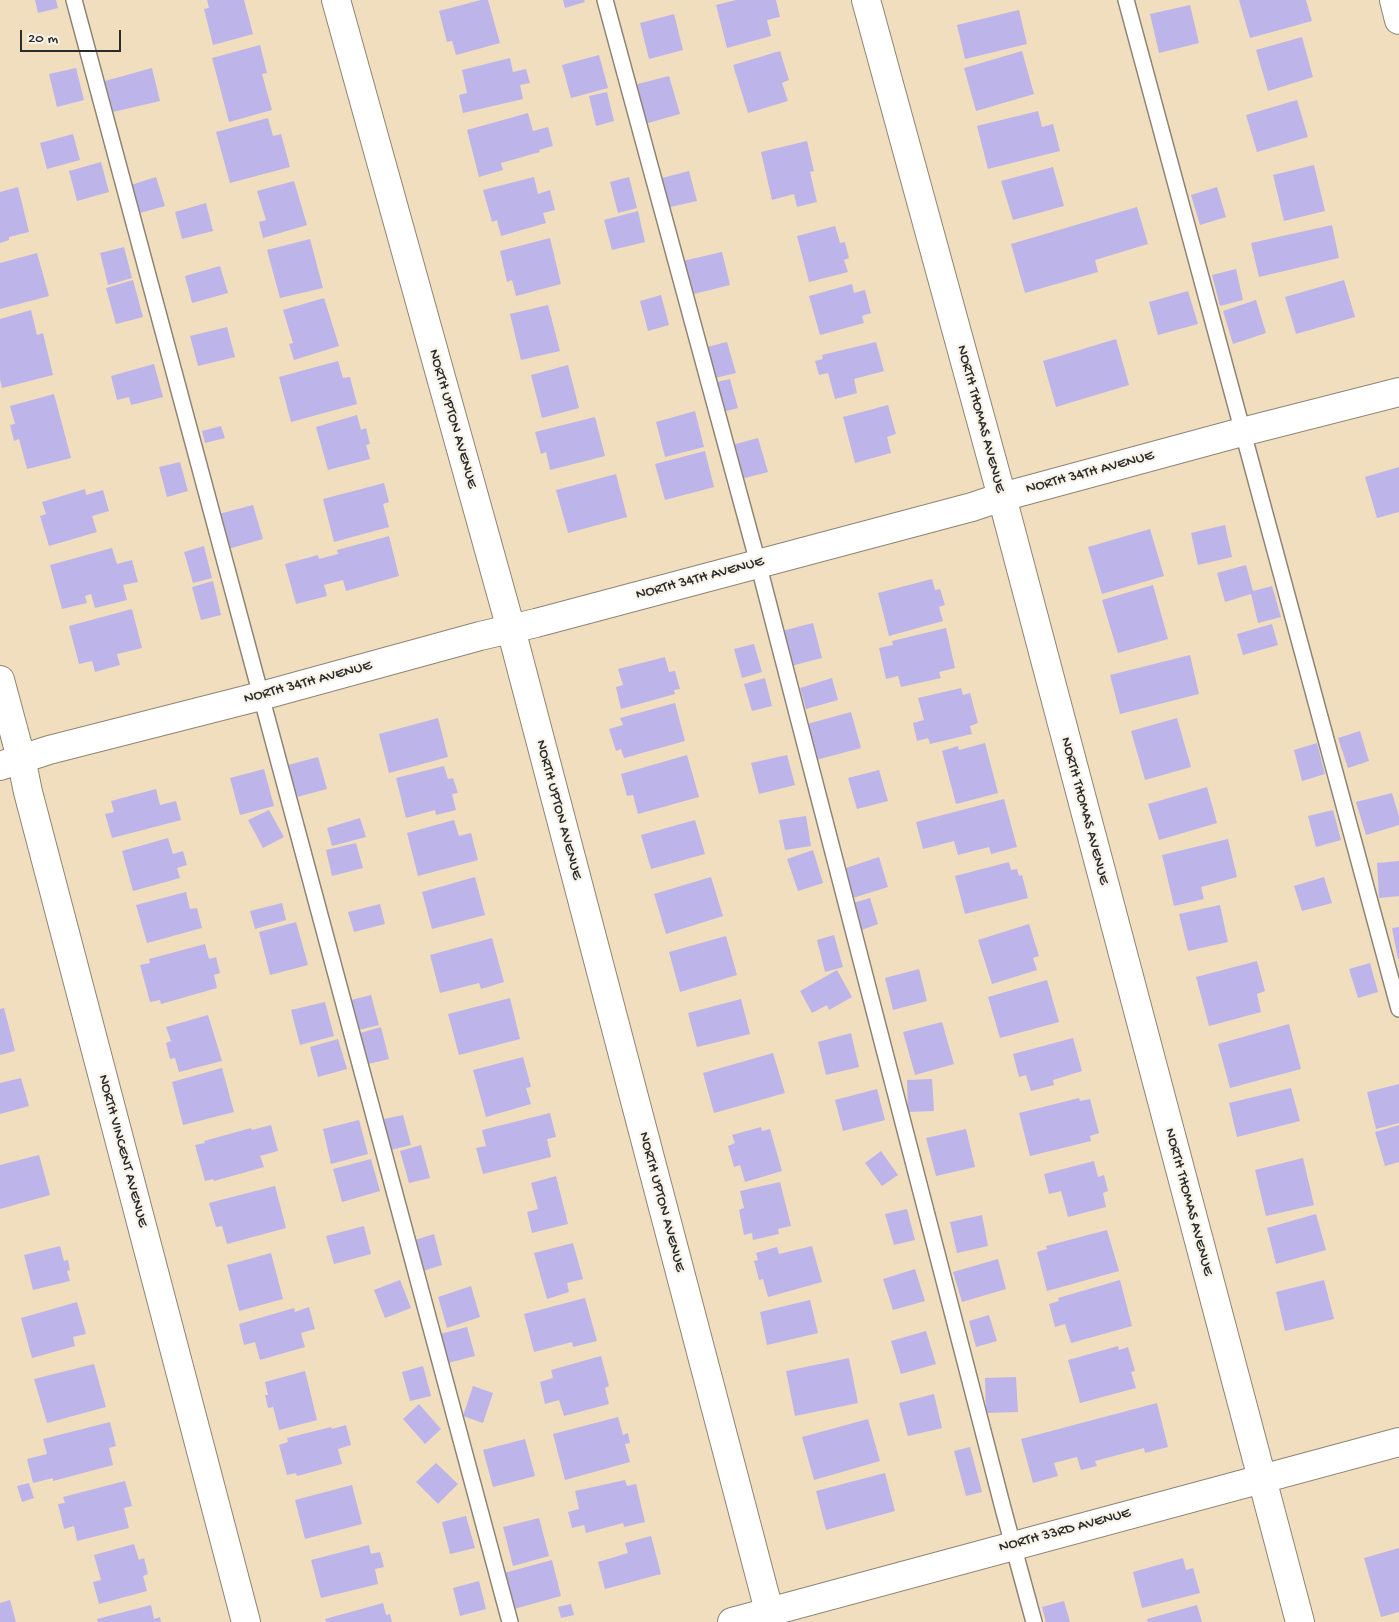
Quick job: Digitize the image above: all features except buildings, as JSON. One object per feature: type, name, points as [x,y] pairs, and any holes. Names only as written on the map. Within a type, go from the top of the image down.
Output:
[{"type":"street","name":"NORTH UPTON AVENUE","points":[[336,0],[511,629],[771,1617]]},
{"type":"street","name":"NORTH THOMAS AVENUE","points":[[866,0],[1002,497],[1300,1622]]},
{"type":"street","points":[[1394,0],[1399,20]]},
{"type":"street","name":"NORTH 34TH AVENUE","points":[[11,762],[972,508],[1002,497],[1399,392]]},
{"type":"street","name":"NORTH VINCENT AVENUE","points":[[0,680],[11,762],[28,792],[246,1622]]},
{"type":"street","name":"NORTH 33RD AVENUE","points":[[732,1622],[771,1617],[1013,1545],[1399,1442]]},
{"type":"lane","points":[[74,0],[510,1622]]},
{"type":"lane","points":[[605,0],[758,564],[1034,1622]]},
{"type":"lane","points":[[1126,0],[1399,1009]]}]
